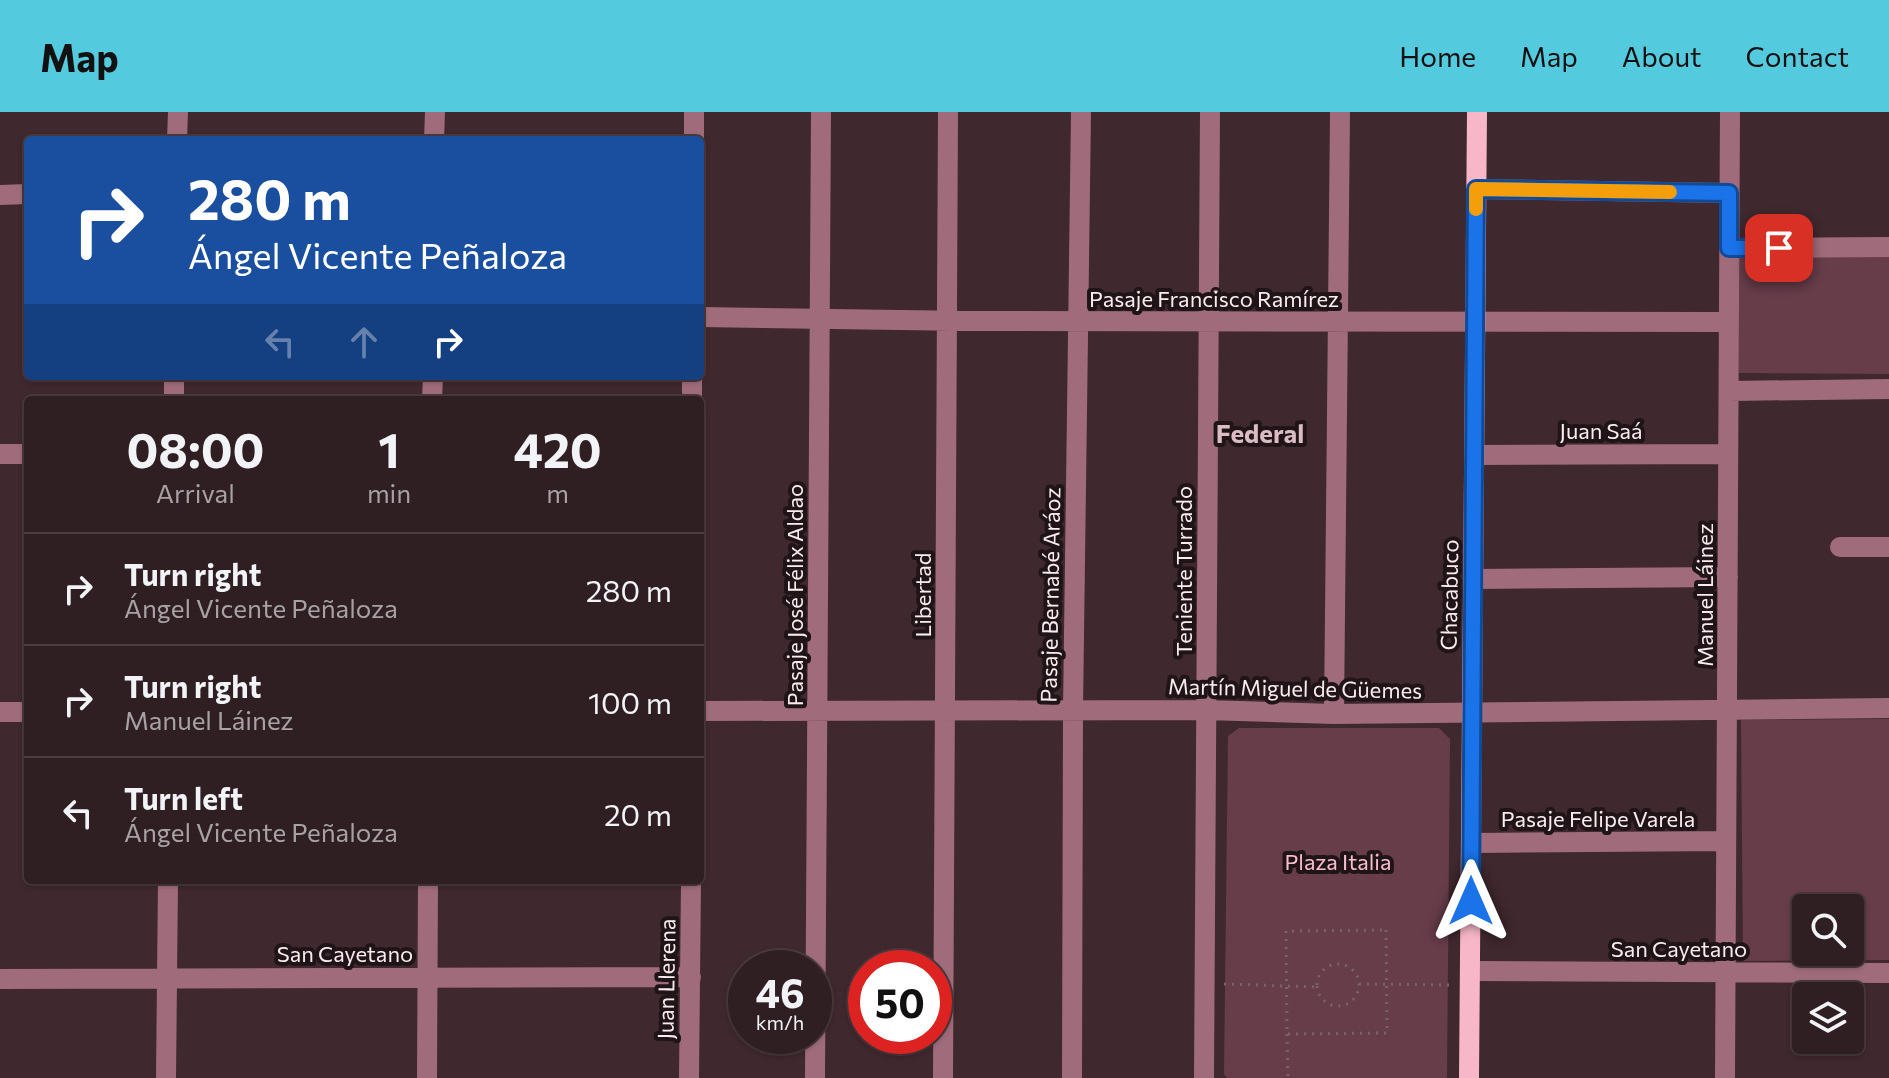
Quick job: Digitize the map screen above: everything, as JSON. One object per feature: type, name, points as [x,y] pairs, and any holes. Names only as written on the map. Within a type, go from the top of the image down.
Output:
[{"type":"main road","name":"Chacabuco","points":[[1469,1078],[1477,112]]},
{"type":"street","points":[[177,136],[178,112]]},
{"type":"street","points":[[434,136],[435,112]]},
{"type":"street","points":[[694,112],[694,136]]},
{"type":"street","name":"Pasaje José Félix Aldao","points":[[815,1078],[821,112]]},
{"type":"street","name":"Libertad","points":[[943,1078],[948,112]]},
{"type":"street","name":"Pasaje Bernabé Aráoz","points":[[1072,1078],[1073,710],[1081,112]]},
{"type":"street","name":"Teniente Turrado","points":[[1204,1078],[1210,112]]},
{"type":"street","points":[[1334,714],[1340,112]]},
{"type":"street","name":"Manuel Láinez","points":[[1725,1078],[1730,112]]},
{"type":"street","points":[[1476,189],[1729,193]]},
{"type":"street","points":[[0,195],[24,194]]},
{"type":"street","points":[[1729,248],[1889,247]]},
{"type":"street","name":"Pasaje Francisco Ramírez","points":[[704,317],[947,321],[1729,322]]},
{"type":"street","points":[[1729,391],[1889,389]]},
{"type":"street","points":[[0,454],[24,454]]},
{"type":"street","name":"Juan Saá","points":[[1474,455],[1728,454]]},
{"type":"street","points":[[1840,547],[1889,547]]},
{"type":"street","points":[[1473,579],[1728,577]]},
{"type":"street","name":"Martín Miguel de Güemes","points":[[704,711],[1206,710],[1334,714],[1889,708]]},
{"type":"street","points":[[0,712],[24,712]]},
{"type":"street","name":"Pasaje Felipe Varela","points":[[1471,843],[1726,841]]},
{"type":"street","points":[[166,1078],[168,884]]},
{"type":"street","points":[[427,1078],[428,884]]},
{"type":"street","name":"Juan Llerena","points":[[689,1078],[691,884]]},
{"type":"street","name":"San Cayetano","points":[[1470,978],[1889,973]]},
{"type":"street","name":"San Cayetano","points":[[0,979],[691,977]]},
{"type":"path","points":[[1287,1034],[1387,1033],[1386,930],[1286,931],[1287,1034],[1288,1078]]},
{"type":"path","points":[[1336,963],[1349,967],[1358,977],[1355,998],[1335,1007],[1322,1000],[1316,987],[1319,973],[1336,963]]},
{"type":"path","points":[[1359,984],[1470,978]]},
{"type":"path","points":[[1204,985],[1316,987]]},
{"type":"green space","points":[[1739,256],[1889,257],[1889,374],[1739,373]]},
{"type":"green space","points":[[1889,719],[1889,960],[1864,960],[1864,894],[1792,894],[1792,961],[1743,961],[1741,720]]},
{"type":"green space","name":"Plaza Italia","points":[[1239,728],[1439,728],[1450,739],[1447,1078],[1227,1078],[1224,1074],[1228,736]]},
{"type":"slow traffic","points":[[1476,209],[1476,189],[1670,192]]},
{"type":"district","name":"Federal","points":[[1260,432]]},
{"type":"route","points":[[1471,901],[1476,189],[1729,193],[1729,248],[1779,248]]}]
